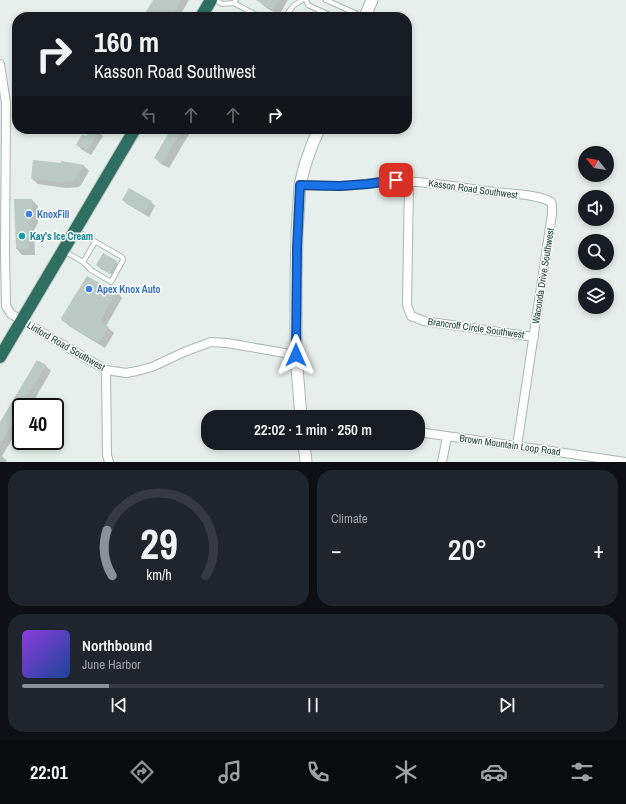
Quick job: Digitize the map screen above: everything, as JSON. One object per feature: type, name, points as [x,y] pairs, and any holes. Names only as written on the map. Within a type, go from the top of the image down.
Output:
[{"type":"highway","points":[[204,12],[211,0]]},
{"type":"highway","points":[[0,357],[132,134]]},
{"type":"street","points":[[367,12],[372,0]]},
{"type":"street","name":"Linford Road Southwest","points":[[0,64],[3,102],[3,198],[6,306],[11,314],[106,370],[126,373],[152,367],[184,352],[211,342],[226,343],[296,355]]},
{"type":"street","points":[[301,410],[296,355],[296,271],[300,185],[305,165],[317,134]]},
{"type":"street","name":"Kasson Road Southwest","points":[[300,185],[340,186],[396,180],[417,181],[536,197],[550,202]]},
{"type":"street","name":"Brancroff Circle Southwest","points":[[409,181],[407,305],[411,316],[424,321],[534,337]]},
{"type":"street","name":"Waconda Drive Southwest","points":[[516,446],[552,214],[552,206],[550,202]]},
{"type":"street","points":[[106,370],[107,455],[109,462]]},
{"type":"street","name":"Brown Mountain Loop Road","points":[[425,433],[516,446],[586,459],[626,462]]},
{"type":"street","points":[[442,462],[447,436]]},
{"type":"street","points":[[304,450],[305,462]]},
{"type":"lane","points":[[216,0],[222,4],[235,1],[252,12]]},
{"type":"lane","points":[[289,12],[293,6],[302,0]]},
{"type":"lane","points":[[306,0],[308,5],[323,12]]},
{"type":"lane","points":[[326,0],[354,12]]},
{"type":"lane","points":[[63,250],[111,282],[123,260],[122,257],[75,230]]},
{"type":"lane","points":[[82,262],[95,242]]},
{"type":"building","points":[[153,0],[182,0],[174,12],[146,12]]},
{"type":"building","points":[[256,0],[279,0],[273,10]]},
{"type":"building","points":[[82,134],[86,136],[87,134],[97,134],[87,151],[76,145]]},
{"type":"building","points":[[168,134],[180,134],[162,163],[154,158]]},
{"type":"building","points":[[33,160],[61,163],[61,161],[84,165],[73,181],[60,182],[31,179]]},
{"type":"building","points":[[129,188],[152,201],[144,213],[122,200]]},
{"type":"building","name":"Kay's Ice Cream","points":[[14,199],[32,199],[32,217],[29,223],[29,249],[16,249]]},
{"type":"building","points":[[103,253],[117,261],[109,273],[96,265]]},
{"type":"building","points":[[87,276],[117,291],[100,321],[109,327],[99,343],[62,321],[61,318]]},
{"type":"building","points":[[37,360],[46,365],[26,398],[14,398]]},
{"type":"building","points":[[12,402],[12,424],[0,444],[0,422]]},
{"type":"place","name":"KnoxFill","points":[[29,214]]},
{"type":"place","name":"Kay's Ice Cream","points":[[22,236]]},
{"type":"place","name":"Apex Knox Auto","points":[[89,289]]},
{"type":"route","points":[[296,355],[297,233],[300,185],[340,186],[396,180]]}]
